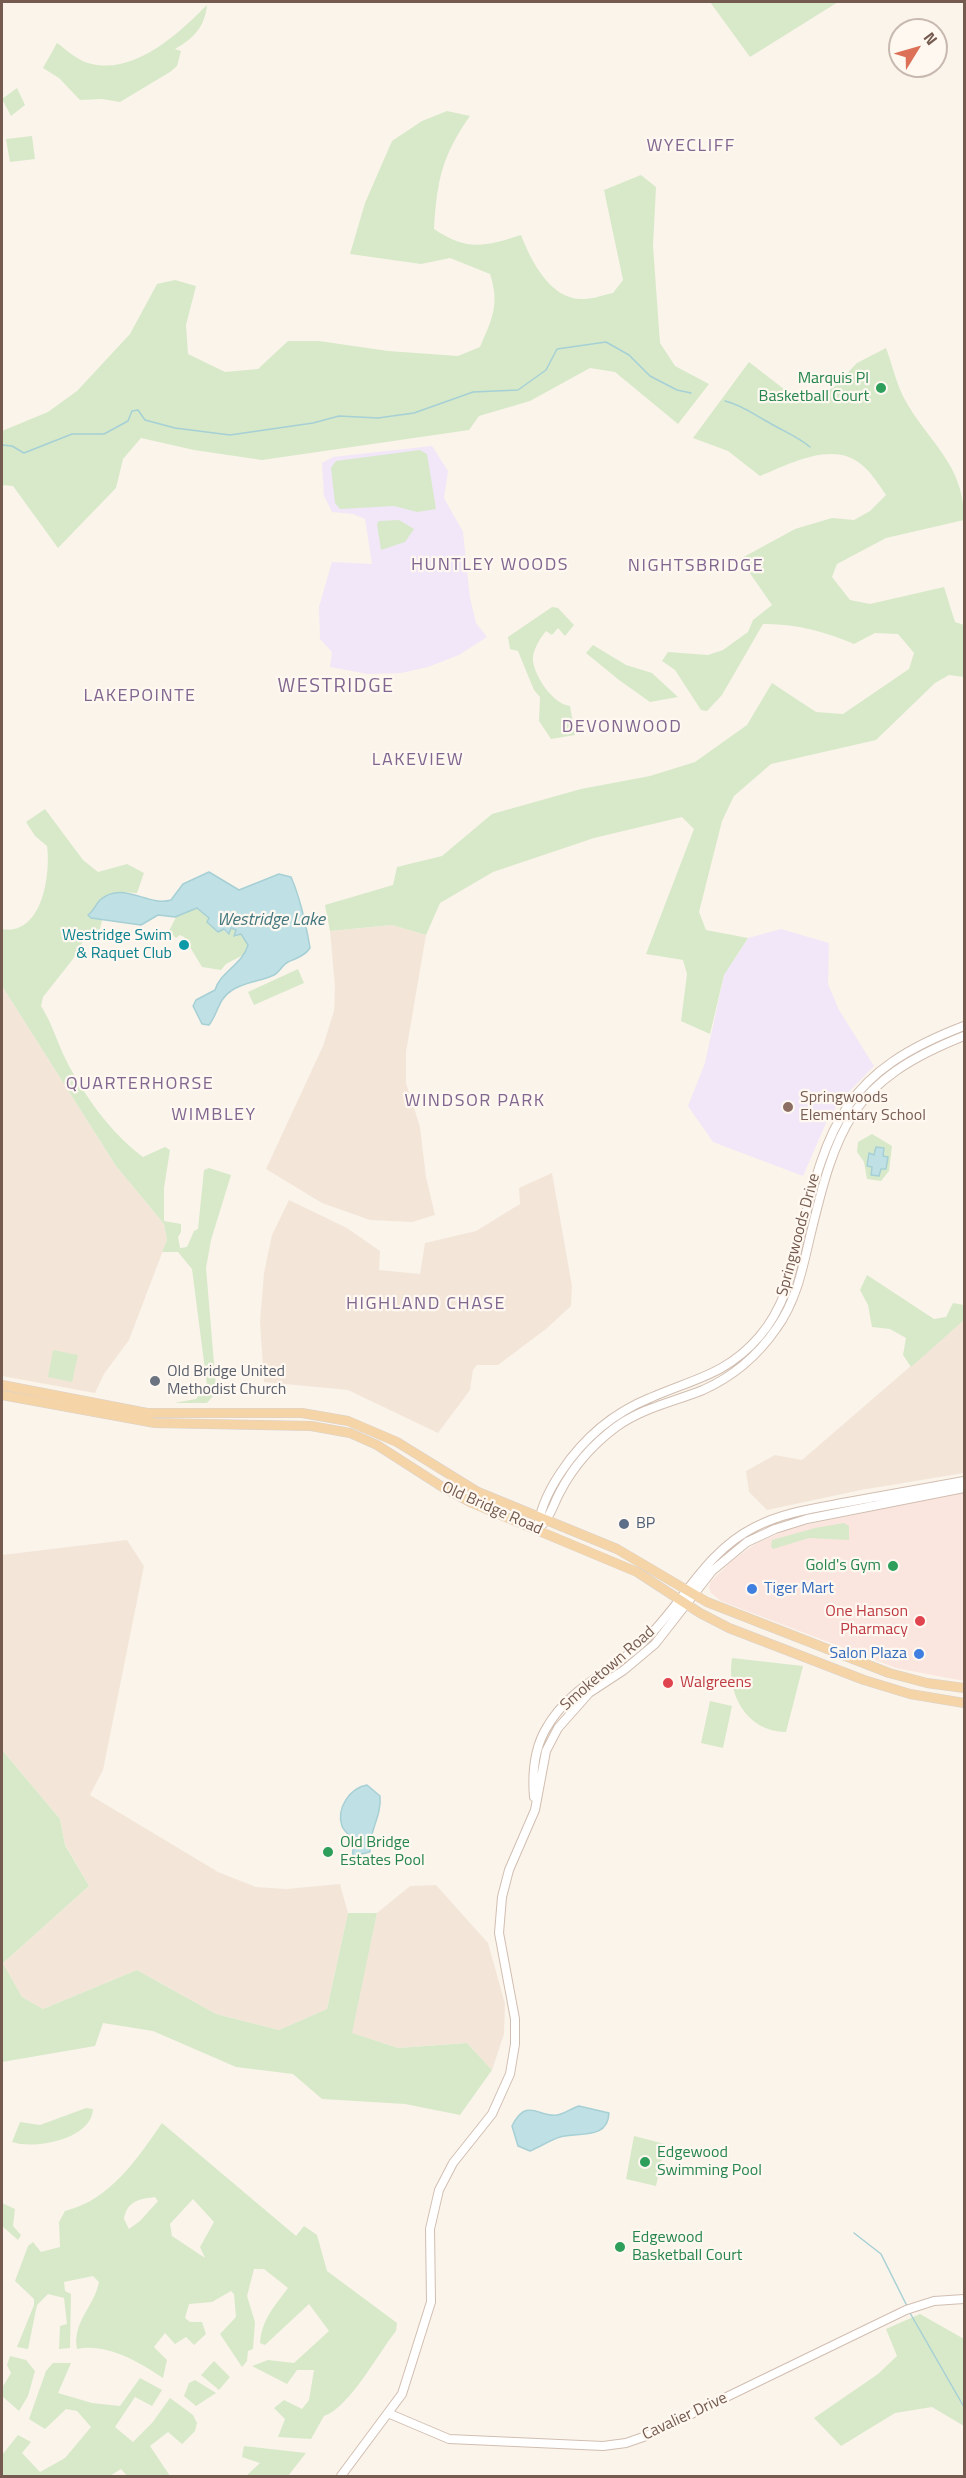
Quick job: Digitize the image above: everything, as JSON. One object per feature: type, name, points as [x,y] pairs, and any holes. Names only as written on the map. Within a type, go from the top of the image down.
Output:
[{"type":"main road","name":"Old Bridge Road","points":[[2,1385],[147,1413],[194,1415],[302,1413],[348,1421],[397,1442],[478,1492],[636,1572],[729,1628],[864,1680],[910,1694],[964,1703]]},
{"type":"main road","name":"Old Bridge Road","points":[[2,1395],[155,1423],[311,1426],[334,1429],[377,1445],[451,1493],[625,1553],[690,1592],[889,1673],[927,1683],[964,1688]]},
{"type":"street","name":"Springwoods Drive","points":[[540,1522],[564,1468],[582,1444],[603,1425],[645,1400],[718,1371],[741,1355],[759,1336],[772,1320],[785,1294],[819,1163],[843,1112],[868,1082],[892,1061],[921,1044],[964,1026]]},
{"type":"street","name":"Springwoods Drive","points":[[540,1522],[575,1468],[594,1446],[616,1427],[652,1407],[715,1384],[740,1367],[762,1347],[784,1316],[795,1295],[830,1158],[849,1120],[868,1095],[891,1074],[921,1055],[964,1036]]},
{"type":"street","name":"Smoketown Road","points":[[341,2476],[390,2414],[407,2384],[429,2310],[432,2280],[430,2229],[439,2190],[453,2163],[492,2114],[511,2069],[515,2019],[501,1949],[500,1914],[509,1870],[535,1810],[534,1762],[541,1738],[550,1722],[579,1689],[643,1642],[683,1602],[723,1548],[771,1520],[804,1510],[964,1481]]},
{"type":"street","name":"Smoketown Road","points":[[690,1592],[747,1542],[775,1529],[807,1519],[964,1488]]},
{"type":"street","name":"Cavalier Drive","points":[[390,2414],[422,2430],[458,2440],[593,2446],[626,2443],[703,2409],[906,2310],[934,2301],[964,2299]]},
{"type":"shaded area","points":[[432,446],[448,471],[444,498],[463,532],[470,598],[476,623],[487,637],[459,655],[428,667],[401,673],[368,674],[330,667],[332,652],[320,639],[319,607],[332,562],[372,564],[365,519],[353,514],[332,512],[324,496],[322,463],[333,457]]},
{"type":"shaded area","points":[[392,925],[426,935],[406,1052],[406,1083],[420,1127],[426,1177],[435,1215],[412,1222],[370,1220],[322,1203],[266,1169],[323,1046],[334,1011],[335,987],[330,931]]},
{"type":"shaded area","points":[[781,929],[829,943],[828,984],[839,1010],[874,1066],[840,1101],[826,1123],[803,1176],[713,1142],[688,1106],[705,1063],[724,975],[748,938]]},
{"type":"shaded area","points":[[2,986],[116,1166],[164,1224],[167,1240],[129,1340],[104,1374],[95,1393],[2,1376]]},
{"type":"shaded area","points":[[552,1173],[572,1286],[571,1306],[546,1329],[498,1365],[477,1365],[473,1370],[470,1390],[438,1433],[348,1390],[264,1382],[260,1322],[264,1273],[272,1235],[289,1200],[347,1228],[380,1251],[379,1270],[420,1274],[425,1243],[476,1231],[520,1204],[519,1188]]},
{"type":"shaded area","points":[[964,1320],[964,1473],[861,1490],[767,1510],[749,1492],[746,1471],[775,1455],[802,1460]]},
{"type":"shaded area","points":[[964,1492],[964,1681],[896,1668],[721,1601],[711,1593],[709,1587],[711,1581],[732,1561],[755,1544],[791,1528]]},
{"type":"shaded area","points":[[127,1540],[144,1566],[103,1770],[90,1795],[218,1872],[256,1887],[286,1889],[340,1884],[348,1913],[327,2009],[279,2030],[216,2014],[137,1970],[43,2009],[22,1997],[3,1963],[89,1886],[65,1844],[60,1819],[2,1750],[2,1555]]},
{"type":"shaded area","points":[[436,1885],[488,1943],[505,2004],[504,2034],[492,2070],[467,2043],[398,2048],[351,2033],[377,1913],[410,1886]]},
{"type":"green space","points":[[710,2],[838,2],[750,57]]},
{"type":"green space","points":[[207,5],[204,20],[197,32],[175,49],[181,51],[177,66],[120,102],[102,99],[80,100],[59,78],[43,68],[57,43],[87,63],[108,65],[125,63],[156,49]]},
{"type":"green space","points":[[17,88],[25,105],[11,116],[2,99]]},
{"type":"green space","points":[[447,111],[470,116],[447,156],[439,182],[434,229],[456,241],[476,245],[521,235],[530,256],[544,277],[562,294],[572,298],[587,299],[613,293],[623,280],[604,190],[641,175],[656,187],[653,246],[660,343],[675,366],[709,384],[678,424],[615,372],[590,368],[530,401],[479,416],[469,430],[262,460],[194,450],[141,438],[123,459],[116,488],[58,548],[13,486],[2,485],[2,431],[48,412],[77,391],[130,334],[157,284],[175,280],[196,286],[186,325],[188,354],[225,372],[258,369],[288,341],[319,341],[388,351],[458,356],[480,347],[493,312],[494,295],[490,274],[450,258],[421,264],[350,254],[365,203],[392,141],[422,121]]},
{"type":"green space","points":[[32,136],[35,159],[10,162],[6,139]]},
{"type":"green space","points":[[886,348],[903,396],[951,468],[958,483],[963,500],[964,520],[886,538],[837,564],[832,577],[850,600],[870,604],[944,587],[955,622],[964,625],[964,677],[949,675],[935,683],[876,740],[771,764],[734,796],[722,821],[699,912],[706,930],[748,938],[724,975],[710,1034],[681,1021],[687,974],[683,960],[646,954],[694,829],[682,817],[594,838],[493,872],[440,903],[426,935],[392,925],[330,931],[325,905],[393,885],[397,867],[442,856],[492,814],[581,789],[650,776],[695,762],[747,725],[772,683],[816,712],[843,714],[909,669],[914,653],[898,634],[875,633],[854,644],[810,629],[763,624],[722,695],[707,711],[701,710],[675,670],[662,661],[668,652],[708,655],[723,650],[748,632],[753,620],[772,605],[740,559],[795,529],[832,518],[854,520],[870,511],[886,495],[862,465],[838,454],[811,457],[760,476],[728,451],[693,438],[749,362],[789,393],[813,399],[834,387],[857,363]]},
{"type":"green space","points":[[420,450],[427,454],[436,509],[417,512],[394,506],[340,509],[335,503],[331,468],[336,461]]},
{"type":"green space","points":[[399,520],[414,529],[405,542],[381,550],[377,524],[379,521]]},
{"type":"green space","points":[[552,607],[558,608],[574,625],[565,636],[558,628],[552,635],[546,631],[535,649],[534,667],[551,695],[570,706],[575,735],[551,739],[539,721],[540,697],[534,690],[518,651],[510,649],[508,637]]},
{"type":"green space","points":[[593,645],[626,665],[652,673],[678,697],[650,702],[586,653]]},
{"type":"green space","points":[[45,809],[83,860],[98,872],[127,864],[144,873],[137,893],[127,892],[113,895],[88,915],[102,920],[100,929],[86,936],[73,959],[43,997],[41,1006],[66,1060],[99,1113],[131,1147],[143,1157],[165,1147],[170,1150],[164,1188],[164,1221],[181,1224],[178,1237],[180,1248],[187,1247],[194,1231],[198,1229],[204,1170],[209,1168],[231,1175],[211,1240],[206,1268],[216,1387],[207,1403],[174,1403],[196,1399],[207,1385],[192,1269],[178,1252],[162,1252],[167,1240],[164,1224],[116,1166],[2,986],[2,929],[16,929],[26,923],[35,913],[45,887],[47,846],[35,836],[26,822]]},
{"type":"green space","points":[[197,908],[228,934],[231,928],[236,929],[235,937],[241,934],[248,945],[245,954],[226,964],[221,970],[202,967],[184,937],[180,935],[176,938],[169,931],[177,915]]},
{"type":"green space","points":[[298,969],[304,983],[254,1005],[248,992]]},
{"type":"green space","points":[[872,1134],[892,1146],[889,1171],[881,1181],[867,1179],[864,1162],[857,1152],[858,1142]]},
{"type":"green space","points":[[867,1275],[934,1319],[946,1317],[953,1303],[964,1305],[964,1320],[911,1367],[903,1355],[906,1338],[890,1329],[872,1327],[868,1305],[860,1290]]},
{"type":"green space","points":[[53,1350],[78,1355],[72,1382],[48,1377]]},
{"type":"green space","points":[[844,1523],[849,1526],[849,1540],[809,1538],[773,1549],[771,1546],[772,1540]]},
{"type":"green space","points":[[732,1658],[803,1666],[786,1732],[760,1726],[742,1708],[732,1685]]},
{"type":"green space","points":[[710,1701],[732,1706],[723,1748],[701,1743]]},
{"type":"green space","points":[[2,1750],[60,1819],[65,1845],[89,1886],[3,1963],[22,1997],[43,2009],[137,1970],[216,2014],[279,2030],[327,2009],[348,1913],[377,1913],[352,2033],[398,2048],[467,2043],[492,2070],[460,2115],[405,2104],[322,2099],[293,2074],[236,2067],[153,2031],[103,2023],[95,2046],[2,2062]]},
{"type":"green space","points":[[86,2108],[93,2109],[90,2119],[73,2135],[47,2143],[12,2142],[20,2122],[40,2125]]},
{"type":"green space","points":[[162,2123],[296,2236],[304,2226],[317,2235],[327,2271],[397,2323],[396,2331],[363,2378],[334,2411],[324,2416],[311,2439],[278,2437],[285,2419],[274,2408],[284,2400],[302,2409],[309,2400],[314,2370],[297,2370],[287,2384],[252,2366],[268,2360],[294,2363],[329,2331],[309,2304],[265,2345],[260,2343],[266,2320],[288,2288],[264,2269],[254,2269],[247,2296],[255,2322],[253,2349],[248,2351],[247,2361],[242,2367],[220,2334],[236,2317],[234,2294],[231,2291],[212,2302],[189,2304],[185,2318],[190,2322],[202,2322],[206,2334],[194,2345],[186,2337],[175,2344],[165,2333],[154,2347],[167,2360],[163,2378],[122,2355],[99,2349],[77,2349],[76,2339],[80,2323],[99,2282],[93,2276],[64,2282],[65,2291],[71,2294],[70,2348],[59,2349],[60,2326],[67,2324],[64,2298],[48,2294],[37,2305],[28,2349],[17,2347],[34,2305],[34,2299],[15,2281],[28,2246],[33,2242],[41,2252],[60,2247],[59,2222],[65,2211],[81,2206],[109,2188],[132,2164]],"holes":[[[155,2197],[158,2201],[140,2221],[129,2229],[124,2219],[128,2208],[139,2200]],[[193,2199],[214,2222],[200,2247],[205,2258],[172,2236],[170,2224]]]},
{"type":"green space","name":"Edgewood Swimming Pool","points":[[634,2136],[665,2144],[656,2186],[626,2179]]},
{"type":"green space","points":[[2,2203],[15,2209],[13,2226],[21,2235],[18,2240],[2,2226]]},
{"type":"green space","points":[[920,2314],[964,2339],[964,2426],[932,2407],[895,2413],[841,2446],[814,2418],[878,2374],[897,2356],[886,2329]]},
{"type":"green space","points":[[10,2356],[26,2360],[35,2371],[28,2396],[19,2411],[2,2396],[2,2388],[11,2373],[7,2365]]},
{"type":"green space","points":[[214,2361],[230,2377],[219,2390],[201,2375]]},
{"type":"green space","points":[[53,2363],[71,2363],[58,2393],[92,2403],[120,2406],[140,2378],[162,2390],[152,2406],[135,2397],[115,2427],[133,2442],[152,2423],[170,2398],[193,2415],[197,2423],[195,2431],[182,2444],[168,2432],[150,2446],[170,2476],[127,2476],[121,2469],[110,2476],[2,2476],[2,2455],[18,2435],[31,2442],[22,2453],[40,2472],[65,2458],[91,2427],[77,2411],[66,2409],[45,2429],[29,2419],[46,2371]]},
{"type":"green space","points":[[195,2380],[216,2393],[196,2406],[184,2396],[189,2383]]},
{"type":"green space","points":[[244,2446],[306,2453],[288,2476],[246,2476],[260,2463],[242,2457]]},
{"type":"water","name":"Westridge Lake","points":[[209,872],[239,890],[279,874],[291,877],[303,912],[310,948],[303,955],[286,963],[274,975],[242,985],[227,994],[209,1025],[202,1024],[193,1006],[196,1000],[215,990],[222,978],[245,952],[248,945],[241,934],[234,936],[236,930],[231,928],[229,934],[224,929],[218,932],[207,922],[209,918],[197,908],[175,917],[158,915],[141,925],[91,918],[88,915],[100,900],[118,893],[153,900],[171,900],[183,884]]},
{"type":"water","points":[[876,1147],[884,1148],[883,1156],[888,1157],[886,1169],[881,1169],[879,1176],[871,1175],[872,1167],[867,1166],[869,1153],[874,1155]]},
{"type":"water","points":[[367,1785],[380,1796],[379,1811],[371,1838],[370,1852],[353,1856],[353,1842],[342,1826],[341,1812],[350,1795]]},
{"type":"water","points":[[579,2106],[609,2113],[604,2127],[591,2133],[560,2137],[530,2151],[518,2146],[512,2126],[523,2112],[533,2110],[557,2115]]},
{"type":"waterway","points":[[2,445],[12,446],[24,453],[72,434],[104,434],[128,421],[132,411],[138,410],[145,420],[175,428],[230,435],[313,423],[339,416],[378,418],[414,413],[473,392],[518,390],[546,370],[557,349],[606,342],[629,355],[650,376],[677,390],[691,393]]},
{"type":"waterway","points":[[725,401],[747,410],[810,447]]},
{"type":"waterway","points":[[854,2233],[881,2254],[907,2306]]},
{"type":"waterway","points":[[910,2313],[964,2407]]},
{"type":"place","name":"Marquis Pl Basketball Court","points":[[881,388]]},
{"type":"place","name":"Westridge Swim & Raquet Club","points":[[184,945]]},
{"type":"place","name":"Springwoods Elementary School","points":[[788,1107]]},
{"type":"place","name":"Old Bridge United Methodist Church","points":[[155,1381]]},
{"type":"place","name":"BP","points":[[624,1524]]},
{"type":"place","name":"Gold's Gym","points":[[893,1566]]},
{"type":"place","name":"Tiger Mart","points":[[752,1589]]},
{"type":"place","name":"One Hanson Pharmacy","points":[[920,1621]]},
{"type":"place","name":"Salon Plaza","points":[[919,1654]]},
{"type":"place","name":"Walgreens","points":[[668,1683]]},
{"type":"place","name":"Old Bridge Estates Pool","points":[[328,1852]]},
{"type":"place","name":"Edgewood Swimming Pool","points":[[645,2162]]},
{"type":"place","name":"Edgewood Basketball Court","points":[[620,2247]]},
{"type":"district","name":"WYECLIFF","points":[[691,147]]},
{"type":"district","name":"HUNTLEY WOODS","points":[[490,566]]},
{"type":"district","name":"NIGHTSBRIDGE","points":[[696,567]]},
{"type":"district","name":"WESTRIDGE","points":[[336,687]]},
{"type":"district","name":"LAKEPOINTE","points":[[140,697]]},
{"type":"district","name":"DEVONWOOD","points":[[622,728]]},
{"type":"district","name":"LAKEVIEW","points":[[418,761]]},
{"type":"district","name":"QUARTERHORSE","points":[[140,1085]]},
{"type":"district","name":"WINDSOR PARK","points":[[475,1102]]},
{"type":"district","name":"WIMBLEY","points":[[214,1116]]},
{"type":"district","name":"HIGHLAND CHASE","points":[[426,1305]]}]
